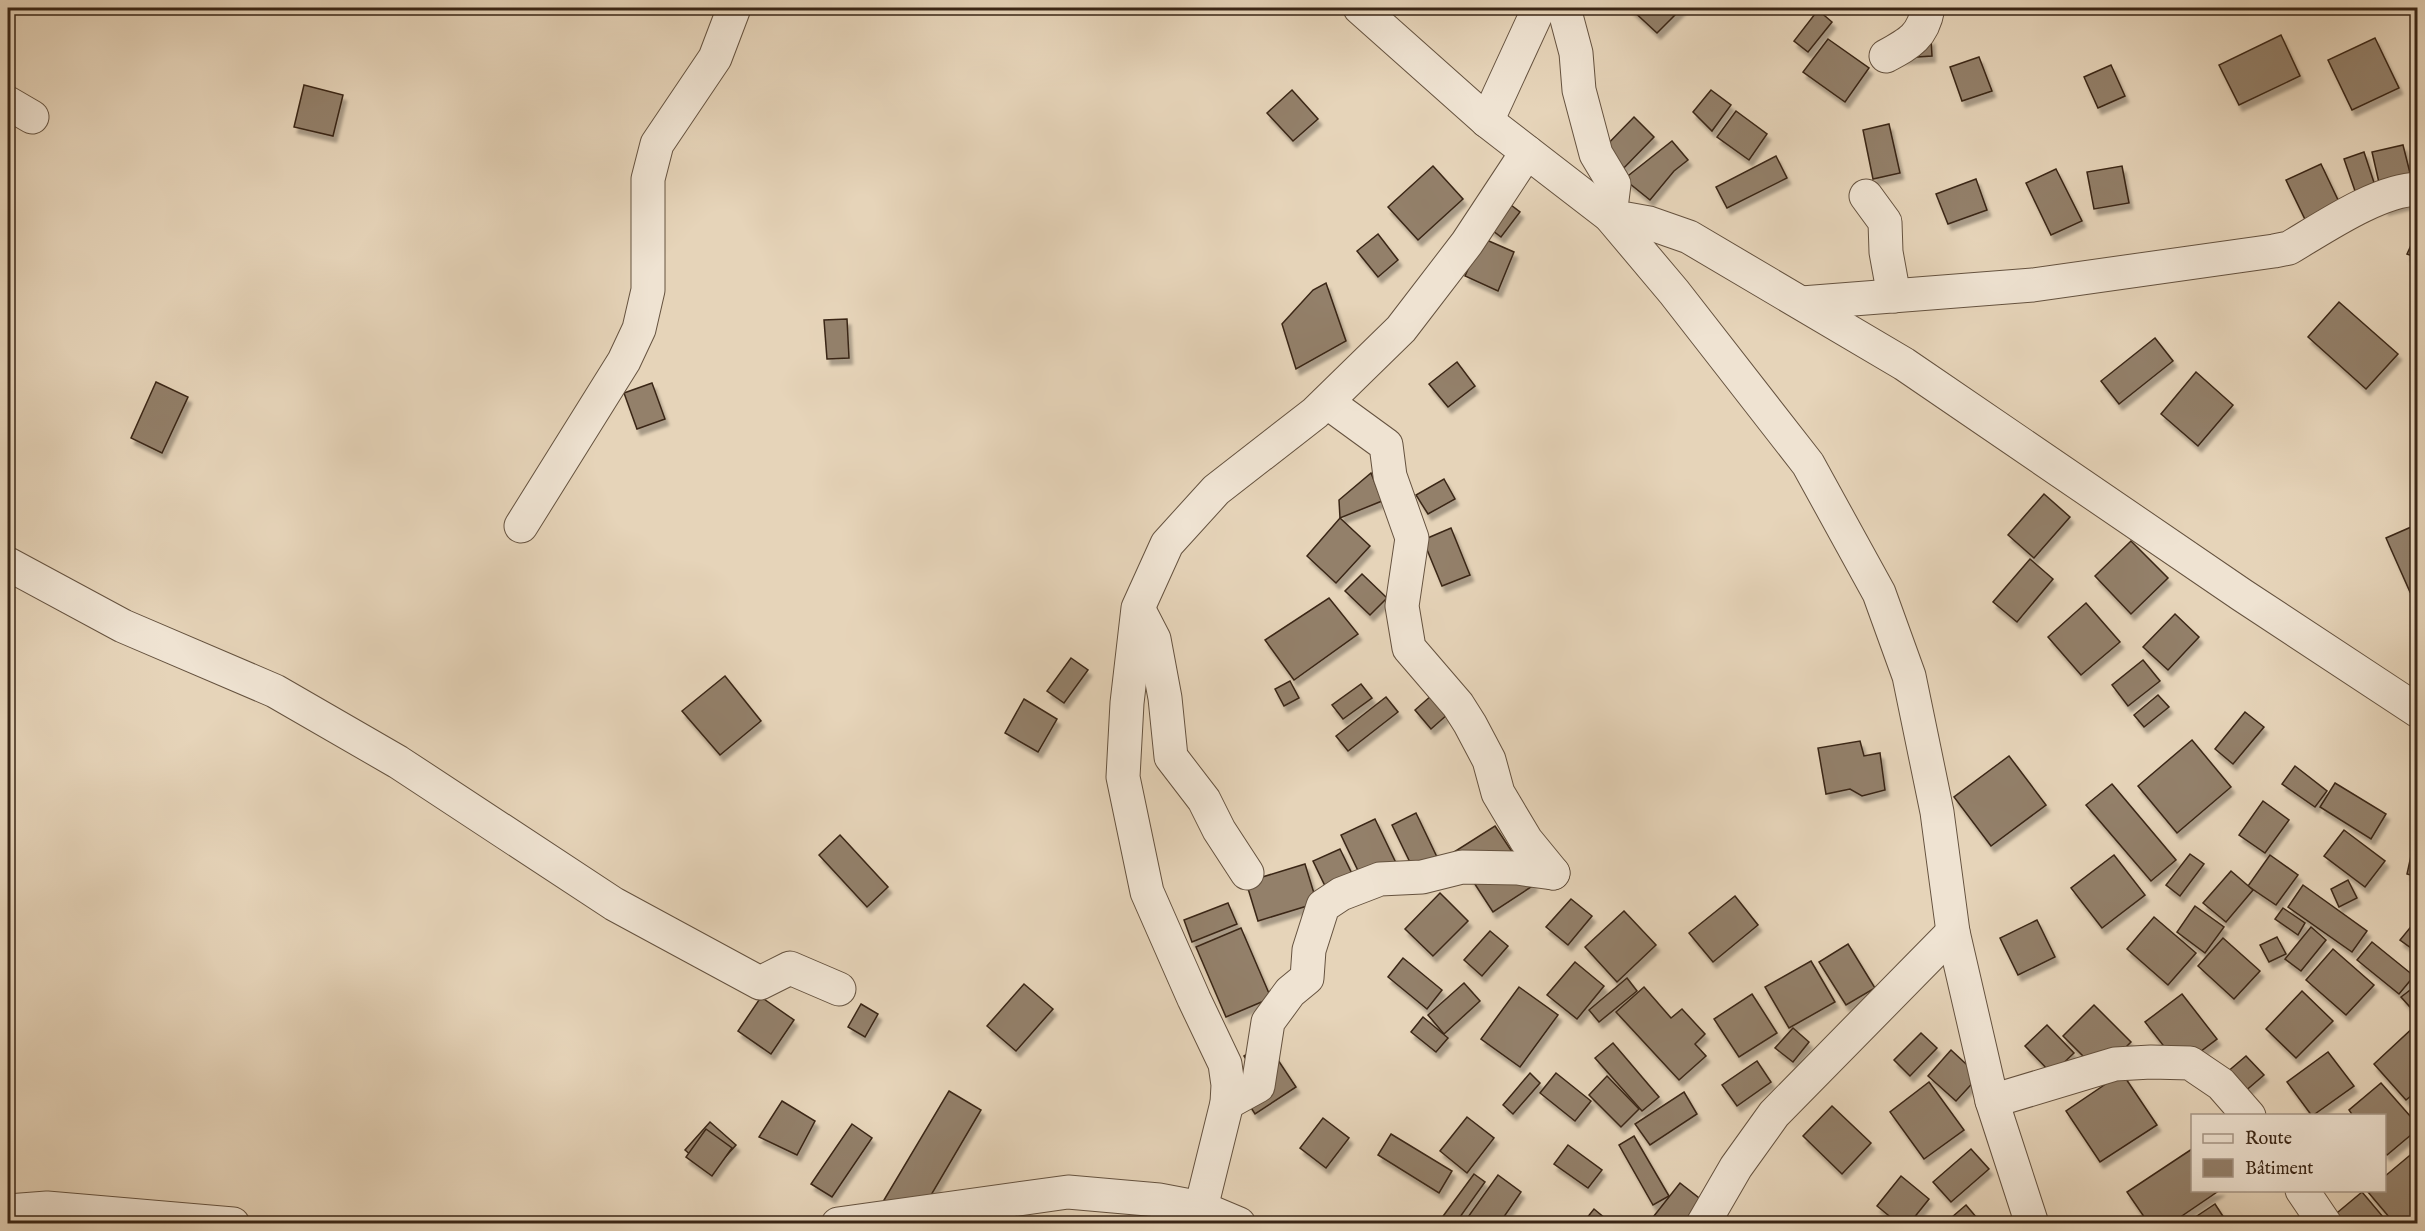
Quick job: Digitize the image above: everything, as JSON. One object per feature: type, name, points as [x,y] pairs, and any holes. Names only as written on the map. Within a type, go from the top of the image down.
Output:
[{"type":"street","points":[[521,526],[624,361],[639,328],[648,290],[648,179],[657,144],[715,58],[735,8]]},
{"type":"street","points":[[1360,8],[1487,121],[1610,216],[1674,292],[1808,464],[1879,593],[1909,676],[1936,812],[1953,932],[1992,1101],[2032,1224]]},
{"type":"street","points":[[1487,121],[1539,8]]},
{"type":"street","points":[[1564,8],[1576,53],[1579,90],[1596,154],[1614,184],[1610,216]]},
{"type":"street","points":[[1886,56],[1911,42],[1925,23],[1928,8]]},
{"type":"street","points":[[1201,1208],[1227,1103],[1228,1085],[1225,1064],[1147,892],[1123,777],[1127,703],[1138,608],[1167,544],[1209,498],[1327,402],[1401,329],[1467,243],[1527,152]]},
{"type":"street","points":[[1802,303],[2033,285],[2274,251],[2289,248],[2380,197],[2405,189],[2418,189]]},
{"type":"street","points":[[1866,196],[1885,222],[1886,252],[1894,296]]},
{"type":"street","points":[[1610,216],[1649,223],[1689,237],[1904,364],[2242,595],[2418,711]]},
{"type":"street","points":[[1227,1103],[1258,1086],[1268,1022],[1290,992],[1307,978],[1309,950],[1323,906],[1341,894],[1380,879],[1422,877],[1462,867],[1517,868],[1553,873],[1526,840],[1498,793],[1489,760],[1458,705],[1409,648],[1402,606],[1412,538],[1390,476],[1386,445],[1327,402]]},
{"type":"street","points":[[8,564],[123,626],[275,691],[398,762],[614,903],[760,983],[790,968],[839,989]]},
{"type":"street","points":[[1138,608],[1154,639],[1165,698],[1171,757],[1204,800],[1219,830],[1247,873]]},
{"type":"street","points":[[1703,1224],[1736,1167],[1774,1114],[1953,932]]},
{"type":"street","points":[[1992,1101],[2115,1064],[2190,1063],[2221,1084],[2246,1114]]},
{"type":"street","points":[[838,1224],[1068,1192],[1159,1200],[1201,1208],[1239,1224]]},
{"type":"street","points":[[2303,1192],[2325,1224]]},
{"type":"street","points":[[8,1211],[47,1208],[233,1224]]},
{"type":"building","points":[[1630,8],[1682,8],[1657,33]]},
{"type":"building","points":[[2411,8],[2418,8],[2418,21]]},
{"type":"building","points":[[1818,10],[1832,22],[1808,52],[1794,41]]},
{"type":"building","points":[[2281,35],[2300,76],[2239,105],[2219,65]]},
{"type":"building","points":[[1931,38],[1932,56],[1901,58]]},
{"type":"building","points":[[2375,38],[2399,88],[2352,110],[2328,60]]},
{"type":"building","points":[[1828,39],[1869,68],[1845,102],[1803,72]]},
{"type":"building","points":[[1979,57],[1992,91],[1962,101],[1950,67]]},
{"type":"building","points":[[2111,65],[2125,96],[2098,108],[2084,77]]},
{"type":"building","points":[[304,85],[343,95],[333,136],[294,127]]},
{"type":"building","points":[[1292,90],[1318,119],[1293,141],[1267,113]]},
{"type":"building","points":[[1711,90],[1731,105],[1712,131],[1693,112]]},
{"type":"building","points":[[1736,111],[1767,134],[1749,160],[1717,137]]},
{"type":"building","points":[[1634,117],[1654,137],[1619,173],[1599,153]]},
{"type":"building","points":[[1889,124],[1900,173],[1873,179],[1863,130]]},
{"type":"building","points":[[1672,141],[1688,160],[1674,171],[1650,200],[1624,179]]},
{"type":"building","points":[[2403,145],[2417,201],[2385,209],[2372,152]]},
{"type":"building","points":[[2364,152],[2382,207],[2363,214],[2344,159]]},
{"type":"building","points":[[1776,156],[1787,178],[1727,208],[1716,187]]},
{"type":"building","points":[[2321,164],[2348,221],[2314,238],[2286,180]]},
{"type":"building","points":[[1433,166],[1463,199],[1418,240],[1388,207]]},
{"type":"building","points":[[2122,166],[2129,203],[2094,209],[2087,172]]},
{"type":"building","points":[[2056,169],[2082,221],[2051,235],[2026,183]]},
{"type":"building","points":[[1976,179],[1987,210],[1948,224],[1936,194]]},
{"type":"building","points":[[1507,202],[1520,212],[1501,237],[1488,227]]},
{"type":"building","points":[[2418,230],[2418,258],[2407,254]]},
{"type":"building","points":[[1378,234],[1398,260],[1378,277],[1357,251]]},
{"type":"building","points":[[1482,238],[1514,252],[1498,291],[1465,276]]},
{"type":"building","points":[[1326,283],[1346,341],[1296,369],[1282,324],[1313,290]]},
{"type":"building","points":[[2339,302],[2398,354],[2366,389],[2308,337]]},
{"type":"building","points":[[847,319],[849,358],[827,359],[824,320]]},
{"type":"building","points":[[2155,338],[2173,361],[2119,404],[2101,381]]},
{"type":"building","points":[[1457,362],[1475,386],[1448,407],[1429,384]]},
{"type":"building","points":[[2196,372],[2233,405],[2198,446],[2161,414]]},
{"type":"building","points":[[156,382],[188,397],[162,453],[131,438]]},
{"type":"building","points":[[652,383],[665,419],[637,429],[624,393]]},
{"type":"building","points":[[1371,473],[1382,501],[1340,518],[1339,500]]},
{"type":"building","points":[[1444,479],[1455,499],[1428,514],[1416,495]]},
{"type":"building","points":[[2044,494],[2070,517],[2034,558],[2008,535]]},
{"type":"building","points":[[1340,518],[1370,546],[1336,583],[1307,556]]},
{"type":"building","points":[[2418,524],[2418,589],[2410,592],[2386,538]]},
{"type":"building","points":[[1451,528],[1470,575],[1442,586],[1423,540]]},
{"type":"building","points":[[2131,541],[2168,578],[2131,614],[2095,576]]},
{"type":"building","points":[[2030,559],[2053,579],[2017,622],[1993,602]]},
{"type":"building","points":[[1362,574],[1387,598],[1370,615],[1345,591]]},
{"type":"building","points":[[1329,598],[1358,634],[1294,680],[1265,640]]},
{"type":"building","points":[[2086,603],[2120,642],[2081,675],[2048,637]]},
{"type":"building","points":[[2175,614],[2199,637],[2168,670],[2143,647]]},
{"type":"building","points":[[1071,658],[1088,670],[1064,703],[1047,691]]},
{"type":"building","points":[[2143,660],[2160,681],[2128,706],[2112,685]]},
{"type":"building","points":[[725,676],[761,721],[720,755],[682,711]]},
{"type":"building","points":[[1290,681],[1299,698],[1284,706],[1275,689]]},
{"type":"building","points":[[1361,684],[1372,698],[1343,719],[1332,705]]},
{"type":"building","points":[[1432,695],[1448,714],[1431,729],[1415,710]]},
{"type":"building","points":[[2158,695],[2169,707],[2144,727],[2134,715]]},
{"type":"building","points":[[1386,697],[1398,712],[1348,751],[1336,736]]},
{"type":"building","points":[[1024,699],[1057,719],[1038,752],[1005,733]]},
{"type":"building","points":[[2245,712],[2264,727],[2233,764],[2215,749]]},
{"type":"building","points":[[2192,740],[2231,787],[2177,833],[2138,786]]},
{"type":"building","points":[[1860,741],[1864,756],[1880,753],[1885,790],[1862,796],[1850,789],[1826,794],[1818,748]]},
{"type":"building","points":[[2009,756],[2046,805],[1991,846],[1954,797]]},
{"type":"building","points":[[2295,766],[2327,791],[2315,807],[2282,784]]},
{"type":"building","points":[[2335,783],[2386,814],[2371,839],[2320,807]]},
{"type":"building","points":[[2112,784],[2176,860],[2151,881],[2086,805]]},
{"type":"building","points":[[2263,801],[2289,820],[2265,853],[2239,835]]},
{"type":"building","points":[[1416,813],[1446,876],[1422,887],[1392,825]]},
{"type":"building","points":[[1375,819],[1396,863],[1362,879],[1341,835]]},
{"type":"building","points":[[1495,826],[1534,885],[1493,912],[1454,852]]},
{"type":"building","points":[[2344,830],[2385,861],[2365,887],[2324,856]]},
{"type":"building","points":[[2416,833],[2418,833],[2418,877],[2407,874]]},
{"type":"building","points":[[840,835],[888,887],[867,907],[819,855]]},
{"type":"building","points":[[1340,849],[1355,880],[1328,892],[1313,861]]},
{"type":"building","points":[[2190,854],[2204,864],[2180,896],[2166,885]]},
{"type":"building","points":[[2114,855],[2145,895],[2102,928],[2071,888]]},
{"type":"building","points":[[2270,855],[2298,875],[2276,905],[2248,886]]},
{"type":"building","points":[[1305,864],[1317,903],[1258,921],[1246,882]]},
{"type":"building","points":[[2231,871],[2253,890],[2226,922],[2203,903]]},
{"type":"building","points":[[2348,880],[2357,898],[2339,907],[2331,889]]},
{"type":"building","points":[[2303,885],[2367,931],[2352,952],[2288,907]]},
{"type":"building","points":[[1440,893],[1468,921],[1433,956],[1405,929]]},
{"type":"building","points":[[1735,896],[1758,925],[1713,962],[1689,933]]},
{"type":"building","points":[[1571,899],[1592,916],[1568,945],[1546,927]]},
{"type":"building","points":[[1228,903],[1237,924],[1192,942],[1184,920]]},
{"type":"building","points":[[2195,906],[2224,927],[2205,953],[2177,932]]},
{"type":"building","points":[[2283,908],[2305,923],[2298,935],[2275,919]]},
{"type":"building","points":[[1624,911],[1656,945],[1617,982],[1585,947]]},
{"type":"building","points":[[2154,917],[2196,953],[2168,985],[2127,949]]},
{"type":"building","points":[[2418,918],[2418,953],[2400,940]]},
{"type":"building","points":[[2037,920],[2055,957],[2018,975],[2000,938]]},
{"type":"building","points":[[2311,927],[2326,940],[2301,971],[2285,959]]},
{"type":"building","points":[[1241,928],[1271,998],[1226,1017],[1196,947]]},
{"type":"building","points":[[1490,931],[1508,946],[1482,976],[1464,960]]},
{"type":"building","points":[[2277,937],[2286,954],[2269,962],[2260,945]]},
{"type":"building","points":[[2223,938],[2260,971],[2234,999],[2198,966]]},
{"type":"building","points":[[2372,942],[2414,976],[2399,994],[2357,960]]},
{"type":"building","points":[[1848,944],[1875,988],[1846,1005],[1819,962]]},
{"type":"building","points":[[2333,949],[2374,985],[2346,1015],[2306,980]]},
{"type":"building","points":[[1403,958],[1442,990],[1427,1009],[1388,977]]},
{"type":"building","points":[[1811,961],[1835,1002],[1789,1028],[1765,987]]},
{"type":"building","points":[[1575,962],[1604,986],[1577,1019],[1547,995]]},
{"type":"building","points":[[1627,978],[1637,991],[1599,1022],[1589,1010]]},
{"type":"building","points":[[1464,983],[1480,1001],[1444,1034],[1428,1015]]},
{"type":"building","points":[[1024,984],[1053,1009],[1016,1051],[987,1026]]},
{"type":"building","points":[[2418,984],[2418,1016],[2401,997]]},
{"type":"building","points":[[1519,987],[1558,1015],[1520,1067],[1481,1039]]},
{"type":"building","points":[[1644,987],[1671,1018],[1682,1009],[1705,1034],[1695,1044],[1706,1056],[1679,1080],[1616,1012]]},
{"type":"building","points":[[2302,991],[2333,1021],[2296,1058],[2266,1029]]},
{"type":"building","points":[[1752,994],[1777,1033],[1739,1057],[1714,1019]]},
{"type":"building","points":[[2182,994],[2217,1039],[2180,1067],[2145,1022]]},
{"type":"building","points":[[761,997],[794,1020],[771,1054],[738,1031]]},
{"type":"building","points":[[861,1004],[878,1014],[865,1037],[848,1027]]},
{"type":"building","points":[[2094,1005],[2131,1042],[2100,1073],[2063,1036]]},
{"type":"building","points":[[1423,1017],[1448,1038],[1436,1052],[1411,1032]]},
{"type":"building","points":[[2047,1025],[2074,1053],[2052,1074],[2025,1046]]},
{"type":"building","points":[[2416,1025],[2418,1090],[2406,1100],[2374,1064]]},
{"type":"building","points":[[1793,1028],[1809,1042],[1793,1062],[1775,1048]]},
{"type":"building","points":[[1921,1033],[1937,1048],[1910,1076],[1894,1060]]},
{"type":"building","points":[[1266,1042],[1296,1087],[1255,1114],[1234,1081],[1252,1069],[1244,1056]]},
{"type":"building","points":[[1613,1043],[1659,1097],[1642,1111],[1595,1058]]},
{"type":"building","points":[[1951,1050],[1979,1076],[1956,1101],[1928,1076]]},
{"type":"building","points":[[2328,1052],[2354,1086],[2315,1114],[2311,1114],[2287,1082]]},
{"type":"building","points":[[2246,1056],[2264,1075],[2243,1093],[2226,1073]]},
{"type":"building","points":[[1757,1061],[1771,1082],[1737,1106],[1722,1085]]},
{"type":"building","points":[[1530,1073],[1540,1083],[1513,1114],[1503,1105]]},
{"type":"building","points":[[1556,1073],[1591,1101],[1575,1121],[1540,1093]]},
{"type":"building","points":[[2122,1073],[2157,1125],[2100,1162],[2066,1111]]},
{"type":"building","points":[[1607,1076],[1639,1109],[1621,1127],[1589,1095]]},
{"type":"building","points":[[1929,1082],[1964,1130],[1924,1159],[1890,1112]]},
{"type":"building","points":[[2381,1083],[2418,1125],[2418,1129],[2387,1155],[2386,1114],[2352,1114],[2349,1110]]},
{"type":"building","points":[[949,1091],[981,1110],[917,1219],[884,1200]]},
{"type":"building","points":[[1684,1092],[1697,1114],[1650,1145],[1635,1124]]},
{"type":"building","points":[[782,1101],[815,1121],[797,1155],[759,1137]]},
{"type":"building","points":[[1832,1106],[1871,1143],[1842,1174],[1803,1136]]},
{"type":"building","points":[[1467,1117],[1494,1138],[1467,1173],[1440,1151]]},
{"type":"building","points":[[1323,1118],[1349,1138],[1326,1168],[1300,1148]]},
{"type":"building","points":[[710,1122],[736,1145],[711,1173],[685,1150]]},
{"type":"building","points":[[852,1124],[872,1138],[832,1197],[811,1184]]},
{"type":"building","points":[[706,1129],[732,1148],[712,1176],[686,1157]]},
{"type":"building","points":[[1391,1134],[1452,1171],[1439,1193],[1378,1155]]},
{"type":"building","points":[[1634,1136],[1669,1196],[1653,1205],[1619,1145]]},
{"type":"building","points":[[1568,1145],[1602,1170],[1588,1188],[1554,1164]]},
{"type":"building","points":[[1971,1149],[1989,1169],[1951,1202],[1933,1182]]},
{"type":"building","points":[[2191,1150],[2191,1192],[2217,1192],[2170,1224],[2149,1224],[2127,1192]]},
{"type":"building","points":[[2415,1151],[2418,1155],[2418,1218],[2411,1224],[2395,1224],[2368,1192],[2386,1192],[2386,1175]]},
{"type":"building","points":[[1474,1174],[1485,1182],[1455,1224],[1447,1224],[1441,1219]]},
{"type":"building","points":[[1498,1175],[1521,1192],[1499,1224],[1463,1224]]},
{"type":"building","points":[[1901,1176],[1929,1199],[1909,1224],[1899,1224],[1877,1206]]},
{"type":"building","points":[[1680,1183],[1708,1205],[1694,1224],[1653,1224],[1650,1221]]},
{"type":"building","points":[[2362,1192],[2389,1224],[2338,1224],[2332,1217]]},
{"type":"building","points":[[2215,1204],[2228,1224],[2185,1224]]},
{"type":"building","points":[[1966,1205],[1982,1224],[1944,1224]]},
{"type":"building","points":[[1594,1209],[1612,1224],[1582,1224]]}]
